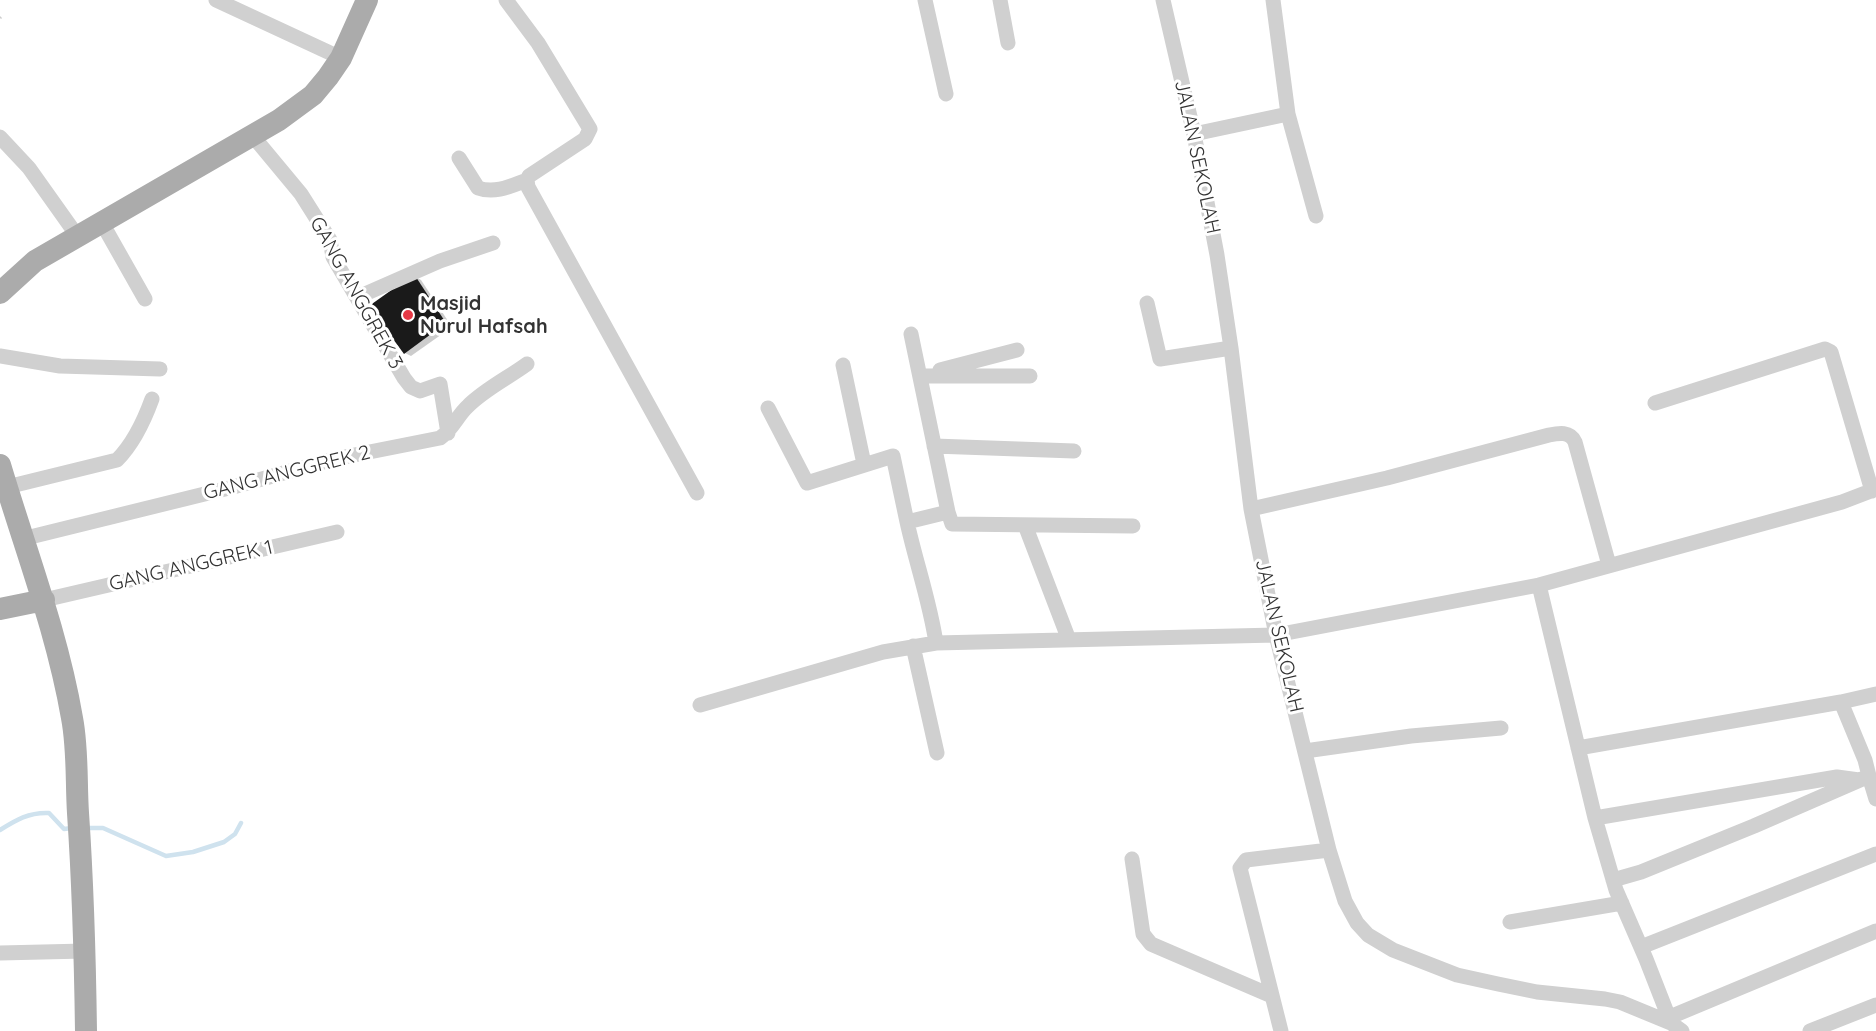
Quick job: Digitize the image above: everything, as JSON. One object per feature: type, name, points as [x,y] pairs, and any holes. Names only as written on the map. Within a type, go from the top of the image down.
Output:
[{"type":"main road","points":[[0,293],[35,261],[279,120],[313,95],[341,58],[368,0]]},
{"type":"main road","points":[[0,465],[22,539],[44,600],[59,654],[73,721],[85,951],[86,1031]]},
{"type":"main road","points":[[0,609],[44,600]]},
{"type":"street","points":[[216,0],[341,58]]},
{"type":"street","points":[[459,158],[478,188],[496,191],[527,180],[529,176],[585,139],[590,129],[538,43],[506,0]]},
{"type":"street","points":[[926,0],[946,94]]},
{"type":"street","points":[[1000,0],[1008,43]]},
{"type":"street","name":"JALAN SEKOLAH","points":[[1163,0],[1194,134],[1217,255],[1251,508],[1276,635],[1329,850],[1345,901],[1357,923],[1368,935],[1392,951],[1456,975],[1537,992],[1620,1002],[1674,1024]]},
{"type":"street","points":[[1273,0],[1288,114],[1316,216]]},
{"type":"street","points":[[1194,134],[1288,114]]},
{"type":"street","name":"GANG ANGGREK 3","points":[[252,135],[301,194],[330,240],[333,257],[404,378],[411,387],[420,391],[440,384],[448,433]]},
{"type":"street","points":[[0,137],[29,168],[78,237]]},
{"type":"street","points":[[527,180],[536,202],[697,493]]},
{"type":"street","points":[[102,223],[146,299]]},
{"type":"street","points":[[358,297],[440,261],[493,243]]},
{"type":"street","points":[[1147,303],[1160,359],[1231,348]]},
{"type":"street","points":[[911,334],[951,524],[1133,526]]},
{"type":"street","points":[[700,705],[883,652],[936,643],[1276,635],[1539,585],[1842,502],[1874,490],[1831,352],[1828,350],[1825,349],[1655,403]]},
{"type":"street","points":[[920,376],[1017,350]]},
{"type":"street","points":[[0,356],[60,366],[160,369]]},
{"type":"street","points":[[448,433],[458,416],[470,404],[527,364]]},
{"type":"street","points":[[843,365],[864,464]]},
{"type":"street","points":[[920,376],[1030,376]]},
{"type":"street","points":[[7,487],[117,460],[127,450],[144,420],[152,399]]},
{"type":"street","points":[[768,408],[807,483],[893,456],[936,643]]},
{"type":"street","name":"GANG ANGGREK 2","points":[[22,539],[233,487],[334,459],[440,438],[448,433]]},
{"type":"street","points":[[1251,508],[1387,478],[1549,435],[1568,434],[1575,442],[1609,565]]},
{"type":"street","points":[[934,446],[1074,451]]},
{"type":"street","points":[[907,522],[948,512]]},
{"type":"street","points":[[1025,525],[1069,640]]},
{"type":"street","name":"GANG ANGGREK 1","points":[[44,600],[337,532]]},
{"type":"street","points":[[1539,585],[1595,818],[1613,879],[1674,1024],[1876,931]]},
{"type":"street","points":[[913,646],[937,753]]},
{"type":"street","points":[[1578,748],[1876,694]]},
{"type":"street","points":[[1841,702],[1865,760],[1864,778],[1876,799]]},
{"type":"street","points":[[1305,751],[1420,735],[1501,728]]},
{"type":"street","points":[[1595,818],[1837,777],[1864,778]]},
{"type":"street","points":[[1613,879],[1641,872],[1864,778]]},
{"type":"street","points":[[1281,1031],[1239,868],[1240,864],[1246,860],[1329,850]]},
{"type":"street","points":[[1641,947],[1876,854]]},
{"type":"street","points":[[1132,859],[1143,934],[1146,940],[1152,945],[1272,996]]},
{"type":"street","points":[[1510,922],[1622,903]]},
{"type":"street","points":[[0,953],[85,951]]},
{"type":"street","points":[[1810,1031],[1876,1005]]},
{"type":"building","name":"Masjid Nurul Hafsah","points":[[414,274],[446,323],[404,354],[369,306]]},
{"type":"waterway","points":[[0,830],[23,817],[42,813],[49,813],[64,829],[72,828]]},
{"type":"waterway","points":[[86,828],[103,828],[166,856],[193,852],[224,842],[235,834],[241,823]]},
{"type":"place","name":"Masjid Nurul Hafsah","points":[[408,315]]}]
